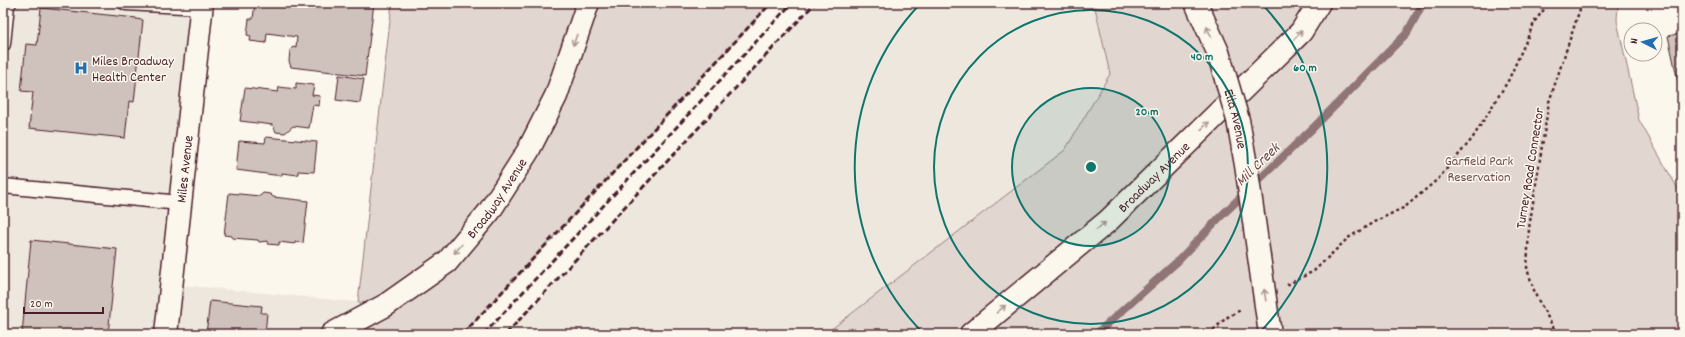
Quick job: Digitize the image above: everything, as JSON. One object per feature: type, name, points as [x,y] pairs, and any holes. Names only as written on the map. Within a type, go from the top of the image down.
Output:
[{"type":"main road","name":"Broadway Avenue","points":[[332,334],[386,305],[447,262],[489,212],[528,151],[556,96],[588,3]]},
{"type":"main road","name":"Ella Avenue","points":[[1196,3],[1218,52],[1238,120],[1246,165],[1270,334]]},
{"type":"main road","name":"Broadway Avenue","points":[[971,334],[1108,220],[1301,32],[1319,3]]},
{"type":"main road","name":"Miles Avenue","points":[[166,334],[202,5]]},
{"type":"lane","points":[[3,44],[4,25],[7,5],[9,3]]},
{"type":"lane","points":[[126,3],[202,5]]},
{"type":"lane","points":[[3,186],[180,203]]},
{"type":"path","points":[[1283,287],[1314,271],[1348,238],[1374,222],[1405,207],[1438,179],[1472,138],[1508,81],[1535,21],[1549,3]]},
{"type":"path","name":"Turney Road Connector","points":[[1557,334],[1536,296],[1527,269],[1529,228],[1549,102],[1582,3]]},
{"type":"path","points":[[1209,334],[1226,318],[1244,308]]},
{"type":"shaded area","points":[[3,3],[202,3],[171,284],[386,305],[332,334],[3,334]]},
{"type":"shaded area","points":[[814,3],[1094,3],[1110,74],[1065,150],[825,334],[507,334]]},
{"type":"green space","points":[[392,3],[771,3],[463,334],[332,334],[385,305],[358,302]]},
{"type":"green space","name":"Garfield Park Reservation","points":[[1094,3],[1618,3],[1617,21],[1623,48],[1623,62],[1626,62],[1639,120],[1682,196],[1682,334],[825,334],[1065,150],[1110,74]]},
{"type":"building","points":[[255,3],[374,3],[365,76],[291,67],[289,61],[290,50],[293,47],[296,48],[297,37],[267,33],[266,43],[250,41],[251,36],[247,35],[249,19],[253,19]]},
{"type":"building","name":"Miles Broadway Health Center","points":[[41,8],[143,20],[134,102],[129,101],[125,138],[29,128],[33,92],[21,91],[26,44],[37,45]]},
{"type":"building","points":[[1682,33],[1682,85],[1679,86],[1668,36]]},
{"type":"building","points":[[339,75],[364,79],[360,103],[336,100]]},
{"type":"building","points":[[296,83],[314,85],[312,95],[320,96],[319,106],[313,105],[309,128],[293,126],[285,133],[276,132],[273,125],[240,121],[245,88],[278,92],[279,87],[296,89]]},
{"type":"building","points":[[266,137],[317,142],[314,172],[298,171],[298,175],[282,173],[282,176],[236,170],[239,141],[265,143]]},
{"type":"building","points":[[229,193],[260,196],[263,193],[270,194],[273,197],[308,201],[303,243],[295,242],[295,244],[279,242],[279,245],[267,244],[268,241],[259,242],[258,240],[232,238],[232,236],[224,235]]},
{"type":"building","points":[[31,240],[117,249],[108,334],[22,334]]},
{"type":"building","points":[[210,301],[262,306],[261,313],[267,313],[265,334],[206,334]]},
{"type":"waterway","name":"Mill Creek","points":[[1096,334],[1178,261],[1220,217],[1313,128],[1407,33],[1423,3]]},
{"type":"railway","points":[[463,334],[771,3]]},
{"type":"railway","points":[[484,334],[792,3]]},
{"type":"railway","points":[[506,334],[815,3]]},
{"type":"place","name":"Miles Broadway Health Center","points":[[81,68]]}]
